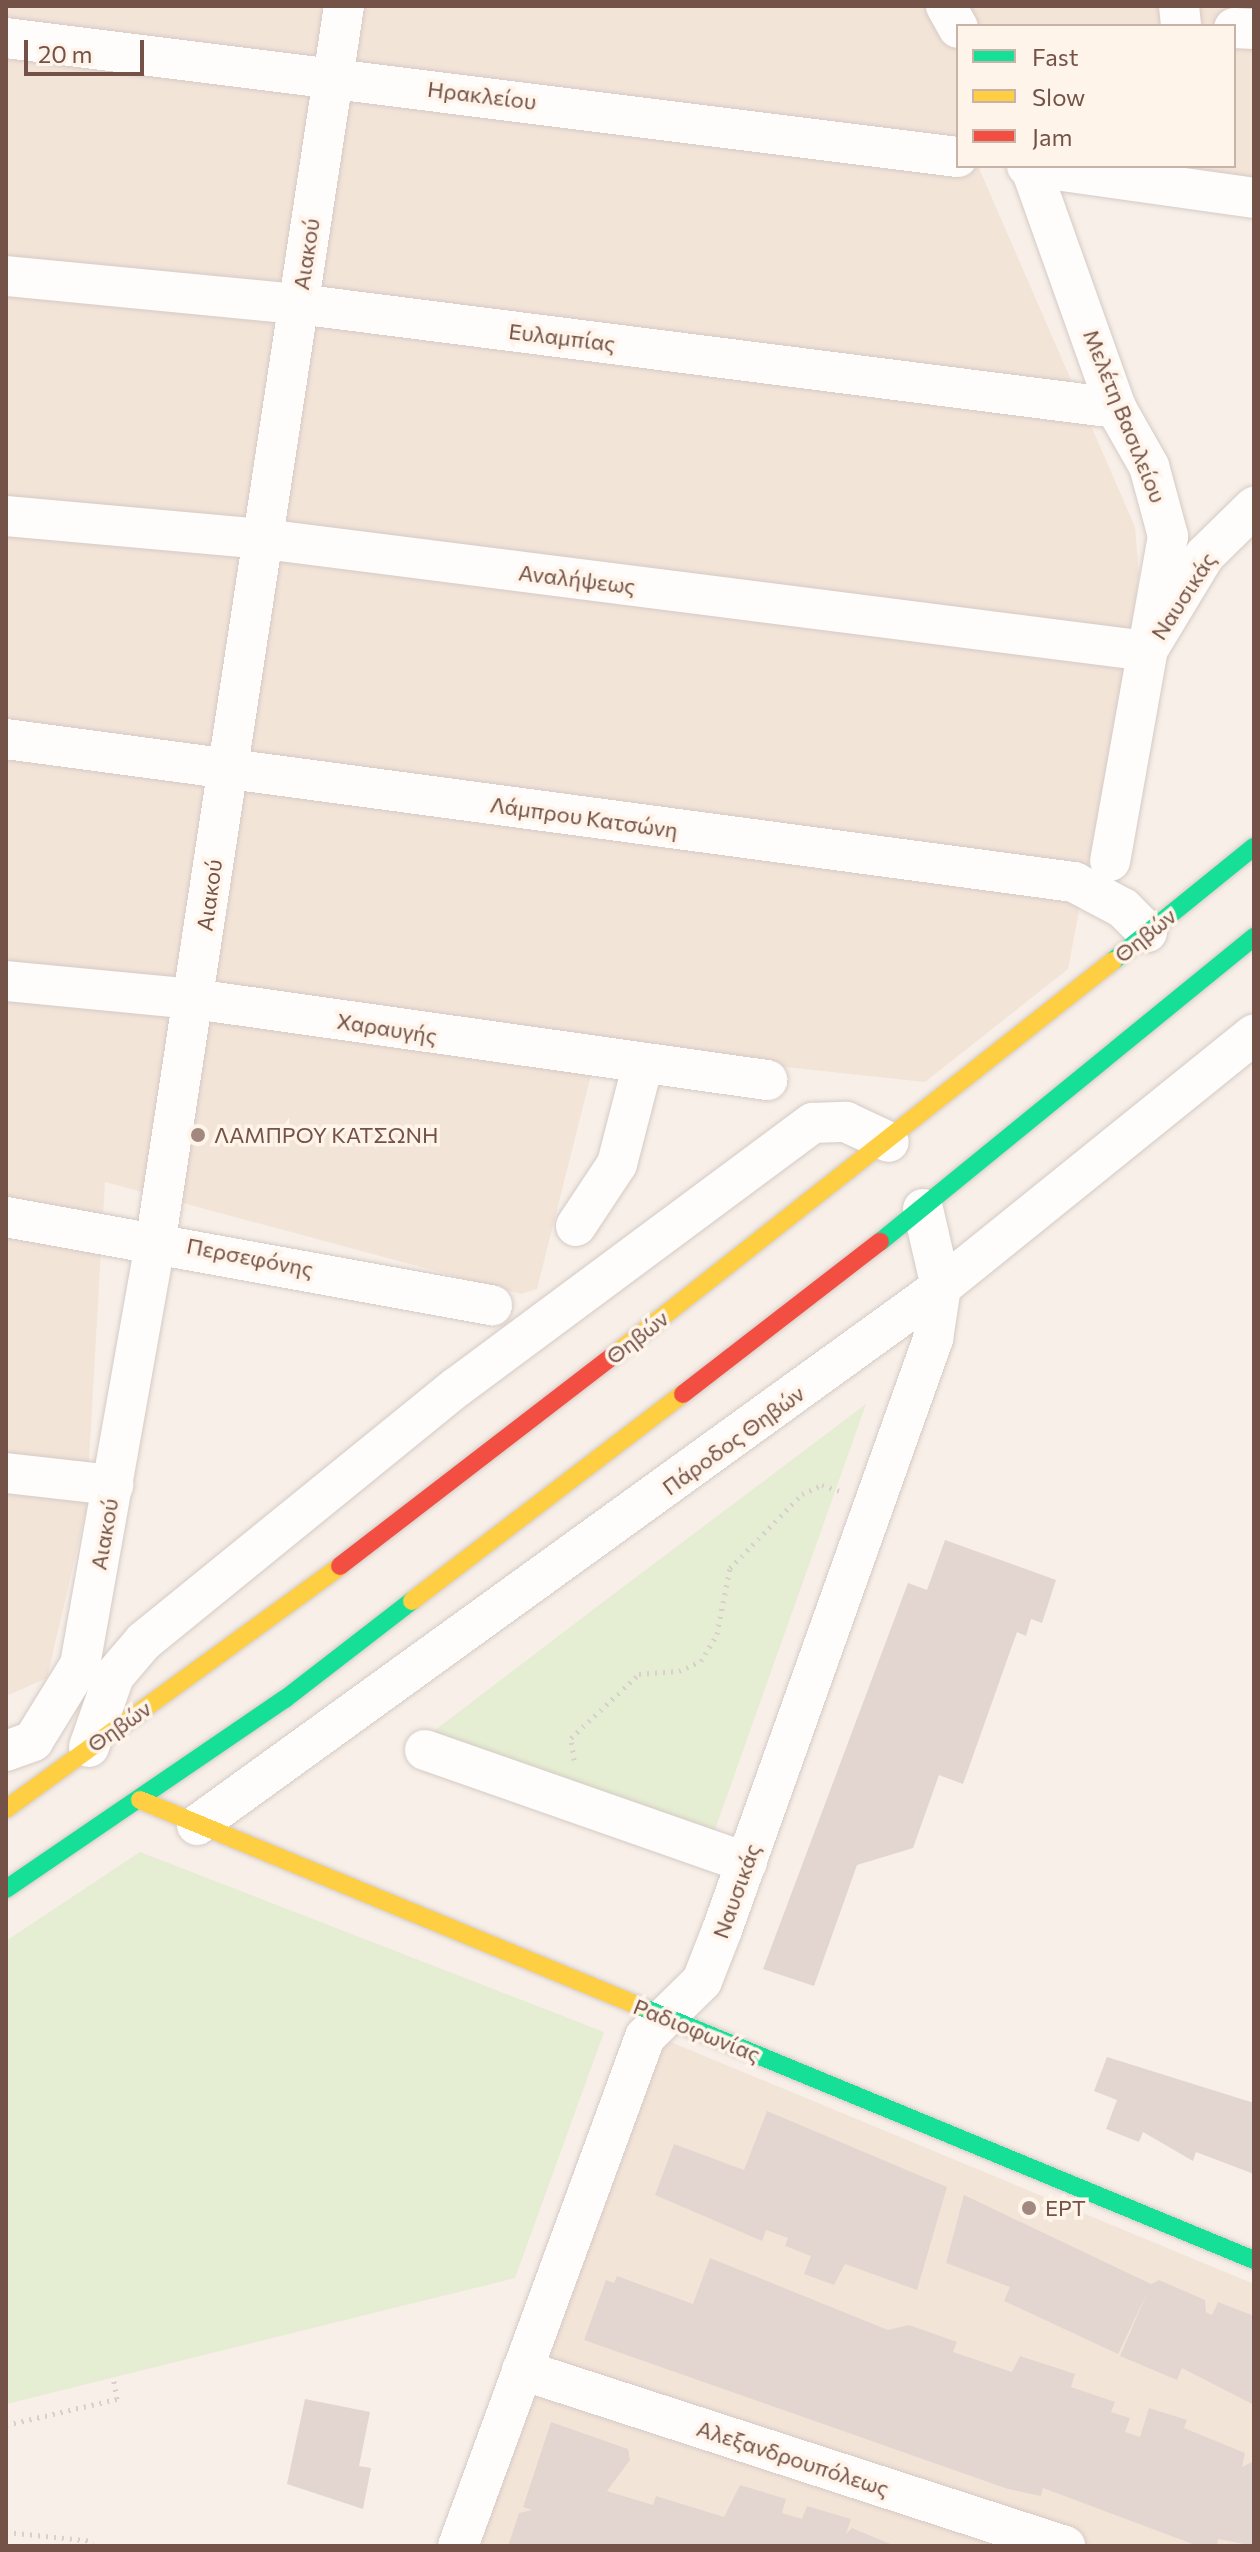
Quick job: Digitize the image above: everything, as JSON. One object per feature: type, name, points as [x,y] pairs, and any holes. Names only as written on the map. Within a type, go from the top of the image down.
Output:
[{"type":"main road","name":"Θηβών","points":[[6,1809],[89,1747],[246,1639],[889,1142],[1254,847]]},
{"type":"main road","points":[[6,1889],[285,1699],[923,1209],[1254,937]]},
{"type":"main road","name":"Ραδιοφωνίας","points":[[140,1800],[1254,2260]]},
{"type":"street","name":"Αιακού","points":[[6,1751],[33,1741],[80,1665],[156,1239],[344,6]]},
{"type":"street","points":[[946,6],[956,24]]},
{"type":"street","name":"Ηρακλείου","points":[[6,38],[333,76],[956,157]]},
{"type":"street","name":"Μελέτη Βασιλείου","points":[[1030,168],[1116,408],[1149,466],[1168,536],[1110,861]]},
{"type":"street","points":[[1058,168],[1188,177],[1254,198]]},
{"type":"street","name":"Ευλαμπίας","points":[[6,276],[298,304],[1116,408]]},
{"type":"street","name":"Ναυσικάς","points":[[1147,651],[1205,555],[1254,507]]},
{"type":"street","name":"Αναλήψεως","points":[[6,516],[264,539],[1147,651]]},
{"type":"street","name":"Λάμπρου Κατσώνη","points":[[6,739],[1074,882],[1123,908],[1147,932]]},
{"type":"street","name":"Χαραυγής","points":[[6,981],[194,999],[642,1067],[767,1080]]},
{"type":"street","name":"Πάροδος Θηβών","points":[[197,1825],[941,1287],[1254,1034]]},
{"type":"street","points":[[576,1226],[617,1164],[642,1067]]},
{"type":"street","points":[[89,1747],[114,1676],[144,1641],[457,1387],[813,1123],[846,1122],[889,1142]]},
{"type":"street","name":"Ναυσικάς","points":[[458,2546],[645,2037],[702,1981],[933,1339],[941,1287],[923,1209]]},
{"type":"street","name":"Περσεφόνης","points":[[6,1217],[156,1239],[492,1305]]},
{"type":"street","points":[[6,1473],[113,1485]]},
{"type":"street","points":[[425,1750],[747,1863]]},
{"type":"street","name":"Αλεξανδρουπόλεως","points":[[522,2370],[1065,2546]]},
{"type":"path","points":[[593,1809],[571,1738],[639,1674],[679,1671],[701,1661],[717,1634],[730,1568],[802,1494],[822,1485],[844,1493]]},
{"type":"path","points":[[6,2425],[117,2399],[113,2377]]},
{"type":"path","points":[[6,2532],[94,2541]]},
{"type":"shaded area","points":[[6,6],[1254,6],[1254,182],[1111,168],[1236,168],[1236,24],[956,24],[956,168],[979,168],[1135,527],[1139,575],[1121,691],[1068,969],[925,1082],[598,1047],[537,1289],[521,1294],[105,1182],[86,1511],[47,1678],[6,1696]]},
{"type":"shaded area","points":[[666,2040],[1254,2284],[1254,2546],[480,2546]]},
{"type":"green space","points":[[866,1404],[713,1835],[430,1734],[594,1609]]},
{"type":"green space","points":[[140,1852],[604,2032],[515,2278],[6,2404],[6,1941]]},
{"type":"building","points":[[945,1540],[1056,1580],[1042,1623],[1031,1619],[1026,1636],[1017,1632],[963,1784],[939,1775],[913,1848],[857,1865],[814,1986],[763,1969],[908,1583],[927,1590]]},
{"type":"building","points":[[1107,2057],[1254,2103],[1254,2174],[1196,2152],[1193,2161],[1143,2132],[1139,2142],[1106,2129],[1117,2100],[1094,2091]]},
{"type":"building","points":[[767,2111],[947,2187],[917,2290],[845,2264],[834,2285],[804,2274],[811,2256],[785,2246],[788,2238],[766,2230],[762,2241],[655,2195],[674,2144],[744,2170]]},
{"type":"building","points":[[964,2195],[1151,2284],[1159,2280],[1205,2300],[1206,2312],[1212,2315],[1218,2302],[1254,2316],[1254,2405],[1182,2368],[1177,2380],[1120,2356],[1148,2291],[1118,2354],[1004,2301],[1010,2287],[946,2263]]},
{"type":"building","points":[[710,2258],[888,2330],[909,2325],[957,2342],[953,2352],[1012,2372],[1020,2356],[1075,2374],[1071,2387],[1115,2402],[1111,2412],[1130,2418],[1125,2432],[1140,2437],[1149,2408],[1187,2420],[1184,2428],[1245,2453],[1242,2467],[1254,2461],[1254,2546],[1218,2539],[1217,2546],[1198,2546],[1043,2488],[1041,2496],[1008,2489],[584,2340],[606,2280],[614,2283],[617,2276],[693,2304]]},
{"type":"building","points":[[305,2399],[370,2412],[359,2466],[371,2468],[363,2509],[287,2484]]},
{"type":"building","points":[[551,2422],[628,2449],[630,2460],[607,2491],[653,2505],[656,2496],[724,2517],[740,2485],[786,2499],[782,2513],[802,2519],[807,2506],[851,2519],[846,2534],[852,2528],[895,2546],[508,2546],[519,2513],[532,2510],[523,2507]]},
{"type":"traffic: fast","points":[[1113,961],[1254,847]]},
{"type":"traffic: fast","points":[[880,1242],[1254,937]]},
{"type":"traffic: fast","points":[[6,1889],[285,1699],[412,1601]]},
{"type":"traffic: fast","points":[[639,2006],[1254,2260]]},
{"type":"traffic: slow","points":[[614,1355],[1113,961]]},
{"type":"traffic: slow","points":[[412,1601],[683,1394]]},
{"type":"traffic: slow","points":[[6,1809],[340,1566]]},
{"type":"traffic: slow","points":[[140,1800],[639,2006]]},
{"type":"traffic: jam","points":[[683,1394],[880,1242]]},
{"type":"traffic: jam","points":[[340,1566],[614,1355]]},
{"type":"place","name":"ΛΑΜΠΡΟΥ ΚΑΤΣΩΝΗ","points":[[198,1135]]},
{"type":"place","name":"ΕΡΤ","points":[[1029,2208]]}]
